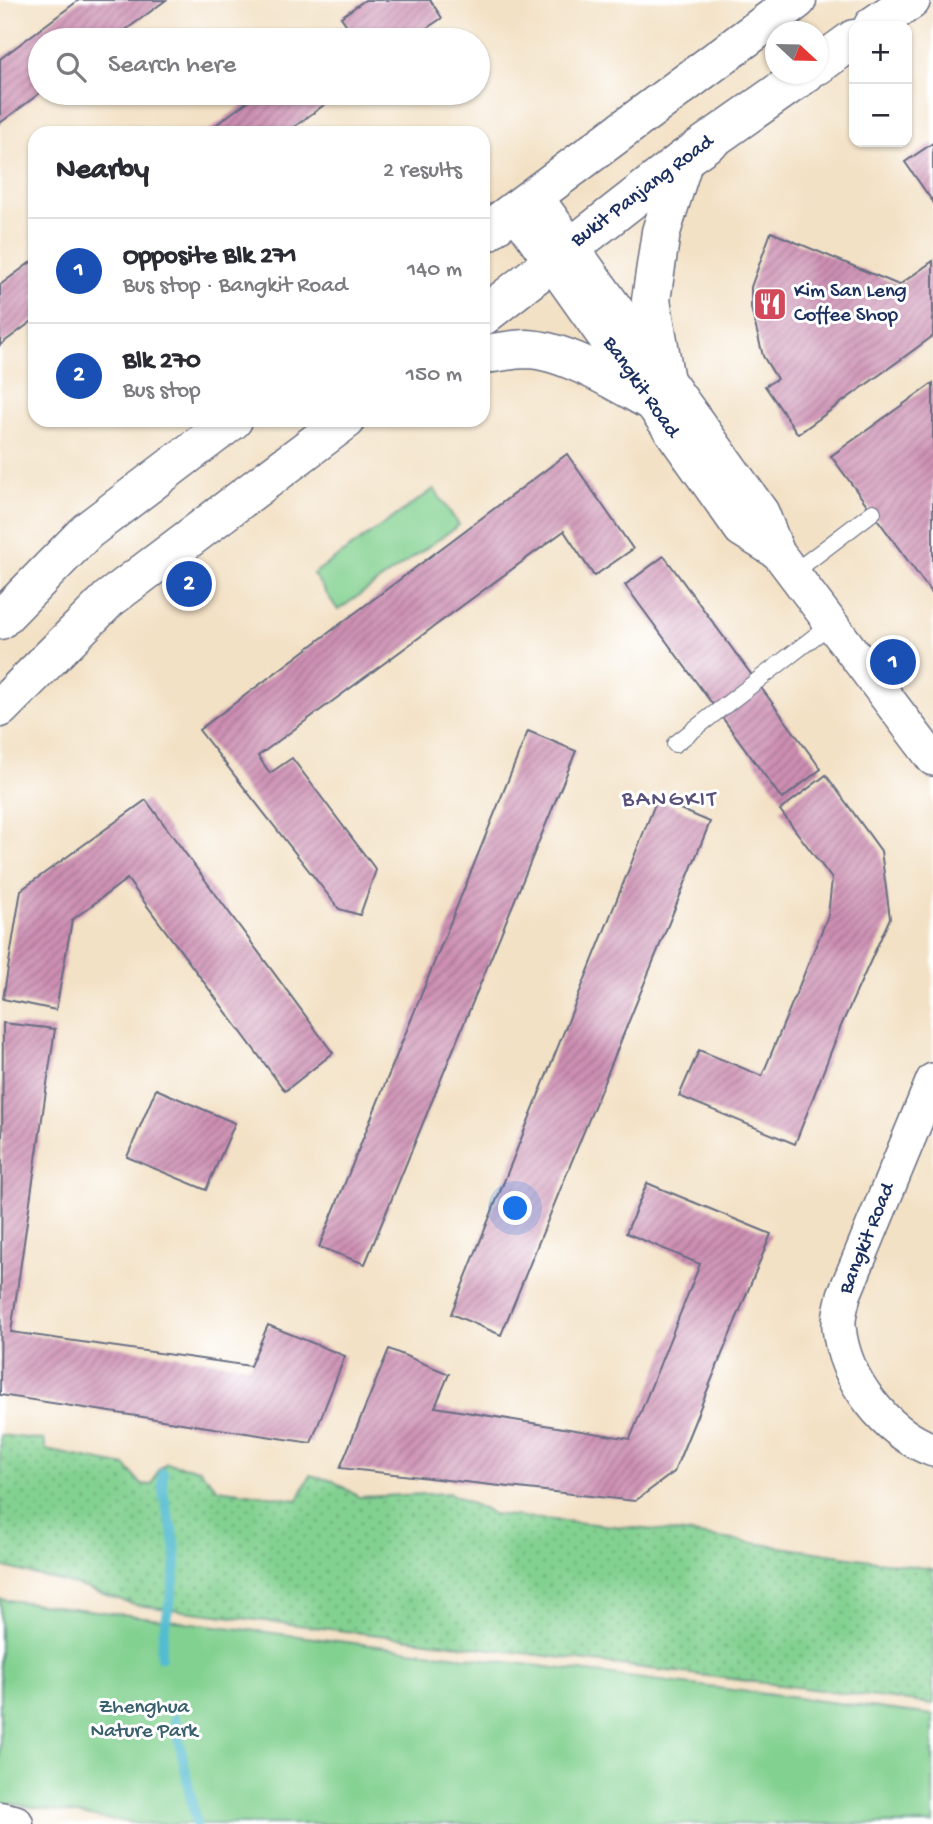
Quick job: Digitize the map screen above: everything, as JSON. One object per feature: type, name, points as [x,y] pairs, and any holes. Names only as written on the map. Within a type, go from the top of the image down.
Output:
[{"type":"main road","points":[[490,229],[797,0]]},
{"type":"main road","points":[[880,21],[911,0]]},
{"type":"main road","points":[[828,57],[849,43]]},
{"type":"main road","name":"Bukit Panjang Road","points":[[490,311],[684,159],[791,84]]},
{"type":"main road","points":[[490,353],[528,349],[655,387],[652,300],[661,232],[684,159]]},
{"type":"main road","points":[[0,620],[87,530],[224,427]]},
{"type":"main road","points":[[0,709],[108,599],[337,427]]},
{"type":"main road","points":[[0,1822],[14,1824]]},
{"type":"street","name":"Bangkit Road","points":[[525,203],[655,387],[741,530],[785,563],[933,759]]},
{"type":"street","name":"Bangkit Road","points":[[933,1080],[844,1295],[839,1326],[849,1362],[867,1398],[889,1424],[915,1443],[933,1450]]},
{"type":"lane","points":[[785,563],[873,512]]},
{"type":"lane","points":[[675,744],[831,624]]},
{"type":"green space","points":[[434,489],[459,525],[338,610],[313,574]]},
{"type":"green space","points":[[0,1435],[44,1440],[46,1450],[126,1466],[141,1484],[152,1485],[158,1470],[166,1463],[199,1469],[218,1489],[298,1500],[310,1475],[333,1481],[359,1497],[449,1493],[493,1514],[685,1533],[933,1569],[933,1704],[136,1605],[79,1586],[0,1566]]},
{"type":"green space","name":"Zhenghua Nature Park","points":[[0,1599],[933,1715],[933,1824],[139,1824],[0,1802]]},
{"type":"building","points":[[79,0],[166,0],[128,28],[42,28]]},
{"type":"building","points":[[365,0],[430,0],[442,18],[427,28],[349,28],[341,17]]},
{"type":"building","points":[[28,38],[28,102],[0,123],[0,59]]},
{"type":"building","points":[[243,105],[324,105],[295,126],[214,126]]},
{"type":"building","points":[[933,143],[933,202],[905,162]]},
{"type":"building","points":[[771,232],[899,285],[933,261],[933,336],[798,434],[765,386],[777,379],[763,356],[751,308],[751,287]]},
{"type":"building","points":[[28,264],[28,324],[0,345],[0,285]]},
{"type":"building","points":[[933,383],[933,595],[831,456]]},
{"type":"building","points":[[567,454],[633,549],[594,576],[564,531],[258,756],[270,773],[292,758],[376,870],[360,915],[339,909],[199,730]]},
{"type":"building","points":[[664,556],[821,769],[782,799],[625,585]]},
{"type":"building","points":[[528,731],[576,751],[365,1264],[319,1247]]},
{"type":"building","points":[[826,775],[881,851],[890,918],[841,1026],[795,1144],[679,1096],[699,1050],[762,1076],[828,916],[832,879],[780,810]]},
{"type":"building","points":[[657,799],[710,822],[501,1335],[451,1314]]},
{"type":"building","points":[[146,800],[333,1053],[285,1091],[127,879],[72,920],[56,1010],[3,999],[21,890]]},
{"type":"building","points":[[3,1023],[55,1029],[11,1332],[250,1366],[268,1325],[345,1356],[311,1443],[0,1395]]},
{"type":"building","points":[[156,1089],[235,1123],[206,1190],[127,1157]]},
{"type":"building","points":[[647,1183],[771,1234],[674,1472],[635,1501],[340,1468],[389,1349],[449,1374],[435,1407],[630,1439],[700,1264],[626,1233]]},
{"type":"waterway","points":[[161,1657],[176,1559],[164,1495],[163,1473]]},
{"type":"waterway","points":[[175,1719],[196,1824]]},
{"type":"place","name":"Kim San Leng Coffee Shop","points":[[770,304]]},
{"type":"place","name":"Blk 270","points":[[189,584]]},
{"type":"place","name":"Opposite Blk 271","points":[[893,662]]},
{"type":"district","name":"BANGKIT","points":[[670,800]]}]
